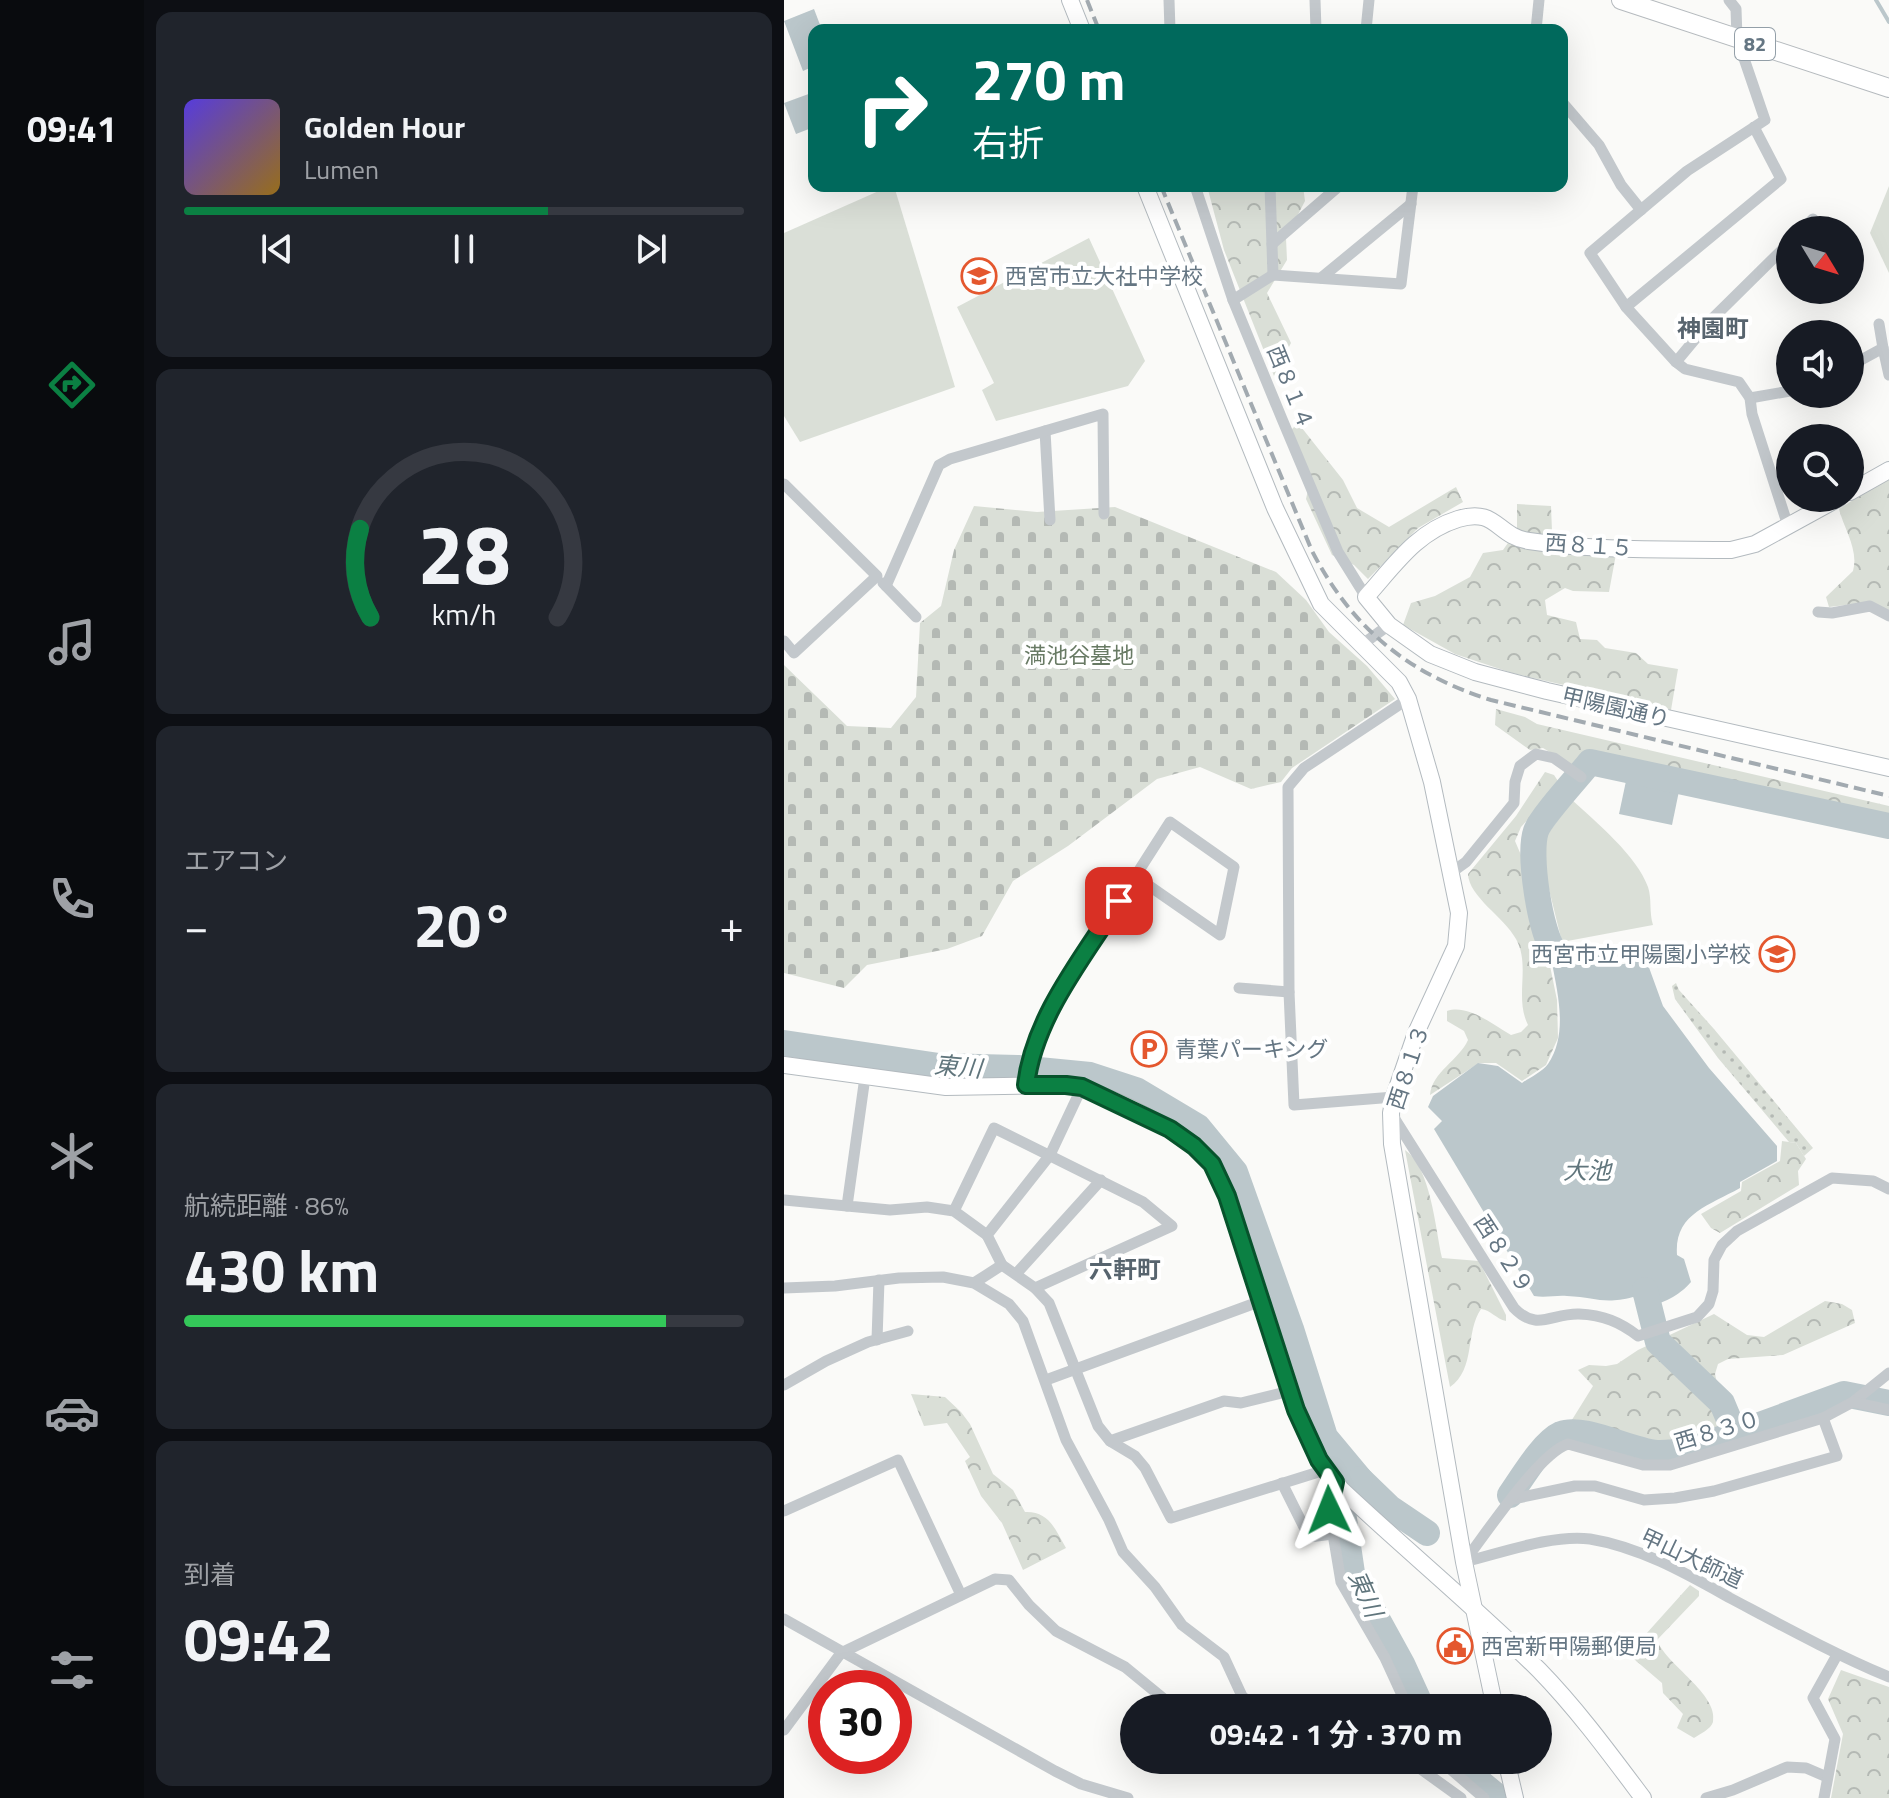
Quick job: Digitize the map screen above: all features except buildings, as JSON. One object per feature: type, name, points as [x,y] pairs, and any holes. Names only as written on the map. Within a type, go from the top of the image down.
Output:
[{"type":"main road","name":"82","points":[[1621,0],[1652,5],[1737,38],[1889,88]]},
{"type":"street","points":[[1070,0],[1080,24]]},
{"type":"street","points":[[1169,0],[1170,24]]},
{"type":"street","points":[[1315,0],[1316,24]]},
{"type":"street","points":[[1367,24],[1369,0]]},
{"type":"street","points":[[1537,24],[1539,0]]},
{"type":"street","points":[[1729,0],[1736,9],[1737,38],[1765,120],[1687,171],[1590,253],[1626,307],[1676,362],[1685,369],[1739,382],[1750,398],[1752,414],[1788,526]]},
{"type":"street","points":[[1568,109],[1599,145],[1621,185],[1641,210]]},
{"type":"street","points":[[1626,307],[1781,179],[1754,127]]},
{"type":"street","name":"西８１３","points":[[1147,192],[1275,508],[1321,604],[1360,646],[1392,673],[1408,699],[1432,782],[1459,913],[1456,946],[1416,1033],[1393,1105],[1392,1144],[1464,1562],[1492,1694]]},
{"type":"street","name":"西８１４","points":[[1197,192],[1233,300],[1338,552],[1366,597]]},
{"type":"street","points":[[1270,192],[1273,275]]},
{"type":"street","points":[[1272,244],[1332,192]]},
{"type":"street","points":[[1233,300],[1273,275],[1401,284],[1412,192]]},
{"type":"street","points":[[1321,278],[1411,204]]},
{"type":"street","points":[[1676,362],[1711,320],[1776,256]]},
{"type":"street","points":[[1879,324],[1889,375]]},
{"type":"street","points":[[1864,358],[1883,348]]},
{"type":"street","points":[[1750,398],[1776,393]]},
{"type":"street","points":[[886,586],[939,465],[950,459],[1103,414],[1104,514]]},
{"type":"street","points":[[1045,431],[1050,520]]},
{"type":"street","points":[[1864,484],[1889,470]]},
{"type":"street","points":[[784,484],[916,617]]},
{"type":"street","name":"西８１５","points":[[1366,597],[1423,534],[1470,517],[1484,516],[1512,537],[1569,546],[1731,550],[1755,544],[1814,512]]},
{"type":"street","points":[[784,641],[794,653],[877,576]]},
{"type":"street","name":"甲陽園通り","points":[[1366,597],[1389,625],[1430,654],[1475,672],[1889,768]]},
{"type":"street","points":[[1818,612],[1832,613],[1870,606],[1889,616]]},
{"type":"street","points":[[1360,646],[1389,625]]},
{"type":"street","points":[[1393,1105],[1294,1105],[1289,992],[1288,787],[1304,768],[1408,699]]},
{"type":"street","points":[[1452,872],[1466,862],[1514,803],[1520,766],[1536,754],[1554,758],[1581,777]]},
{"type":"street","points":[[1026,1085],[1029,1059],[1054,1003],[1135,876],[1170,822],[1234,867],[1220,935],[1135,876]]},
{"type":"street","points":[[1239,988],[1289,992]]},
{"type":"street","points":[[784,1066],[946,1087],[1082,1087],[1170,1129],[1194,1146],[1212,1164],[1227,1196],[1296,1410],[1340,1486],[1541,1672],[1575,1710],[1643,1798]]},
{"type":"street","points":[[847,1206],[865,1077]]},
{"type":"street","points":[[987,1235],[1050,1155],[1082,1087]]},
{"type":"street","name":"西８２９","points":[[1393,1105],[1514,1308],[1525,1319],[1538,1321],[1577,1314],[1619,1321],[1638,1336],[1697,1317],[1709,1304],[1713,1291],[1714,1260],[1722,1245],[1737,1231],[1832,1178],[1873,1181],[1889,1189]]},
{"type":"street","points":[[954,1211],[994,1128],[1143,1202],[1172,1226],[1035,1288]]},
{"type":"street","points":[[1016,1274],[1101,1180]]},
{"type":"street","points":[[784,1200],[890,1210],[927,1207],[954,1211],[987,1235],[1002,1265],[1035,1288],[1049,1303],[1098,1426],[1110,1441],[1135,1456],[1145,1468],[1171,1518],[1282,1483],[1340,1486]]},
{"type":"street","points":[[974,1283],[1002,1265]]},
{"type":"street","points":[[784,1288],[943,1277],[974,1283],[1009,1304],[1023,1321],[1066,1440],[1123,1552],[1155,1587],[1182,1625],[1224,1657],[1241,1694]]},
{"type":"street","points":[[877,1340],[879,1280]]},
{"type":"street","points":[[1046,1380],[1261,1301]]},
{"type":"street","points":[[784,1385],[826,1361],[908,1331]]},
{"type":"street","name":"西８３０","points":[[1464,1562],[1536,1466],[1561,1447],[1568,1444],[1643,1465],[1670,1465],[1823,1418],[1857,1399],[1889,1373]]},
{"type":"street","points":[[1110,1441],[1224,1401],[1241,1403],[1290,1391]]},
{"type":"street","points":[[1857,1399],[1889,1410]]},
{"type":"street","points":[[1513,1499],[1575,1486],[1595,1486],[1644,1500],[1714,1491],[1837,1456],[1823,1418]]},
{"type":"street","points":[[784,1511],[898,1460],[961,1595]]},
{"type":"street","points":[[1282,1483],[1309,1537],[1333,1534]]},
{"type":"street","points":[[1340,1486],[1329,1510],[1341,1582],[1385,1658],[1402,1694]]},
{"type":"street","name":"甲山大師道","points":[[1464,1562],[1549,1541],[1588,1539],[1628,1549],[1662,1562],[1837,1655],[1889,1677]]},
{"type":"street","points":[[784,1730],[841,1653],[995,1579],[1009,1580],[1056,1631],[1125,1667],[1158,1694]]},
{"type":"street","points":[[784,1619],[1081,1784],[1128,1798]]},
{"type":"street","points":[[1824,1798],[1835,1739],[1813,1698],[1837,1655]]},
{"type":"street","points":[[1706,1798],[1787,1767],[1806,1768],[1827,1777]]},
{"type":"street","points":[[1430,1774],[1462,1792],[1484,1798]]},
{"type":"street","points":[[1450,1774],[1462,1792]]},
{"type":"street","points":[[1509,1774],[1515,1798]]},
{"type":"green space","points":[[1889,186],[1889,273],[1870,233]]},
{"type":"green space","points":[[876,192],[896,192],[955,387],[800,442],[784,416],[784,233]]},
{"type":"green space","points":[[1209,192],[1304,192],[1305,201],[1286,238],[1287,260],[1267,293],[1291,343],[1274,376],[1224,250]]},
{"type":"green space","points":[[1089,238],[1145,361],[1128,386],[996,421],[982,390],[994,383],[957,307]]},
{"type":"green space","points":[[1298,423],[1343,480],[1357,508],[1389,527],[1456,487],[1463,502],[1418,528],[1368,579],[1354,565],[1332,555],[1306,499],[1311,476],[1291,430]]},
{"type":"green space","points":[[1889,477],[1889,611],[1871,602],[1829,607],[1826,597],[1853,571],[1853,547],[1840,512],[1864,512],[1864,493]]},
{"type":"green space","points":[[1517,504],[1551,506],[1552,531],[1562,554],[1616,554],[1609,592],[1565,588],[1545,600],[1547,615],[1576,622],[1580,639],[1597,640],[1605,648],[1636,653],[1648,664],[1678,669],[1671,710],[1512,673],[1455,654],[1403,625],[1411,603],[1435,596],[1470,577],[1483,553],[1503,550],[1517,530]]},
{"type":"green space","name":"満池谷墓地","points":[[974,506],[1037,512],[1115,507],[1276,572],[1306,600],[1329,632],[1367,666],[1395,699],[1292,768],[1281,782],[1251,789],[1200,767],[1157,779],[1068,846],[1013,881],[982,936],[947,949],[867,965],[844,988],[784,973],[784,665],[847,726],[891,728],[916,697],[920,623],[941,606],[954,550]]},
{"type":"green space","points":[[1496,709],[1525,717],[1537,724],[1889,806],[1889,834],[1593,764],[1586,774],[1543,748],[1530,750],[1495,725]]},
{"type":"green space","points":[[1545,772],[1554,775],[1560,784],[1521,827],[1515,841],[1533,883],[1557,1000],[1558,1038],[1546,1065],[1522,1081],[1496,1063],[1479,1063],[1430,1095],[1436,1080],[1468,1040],[1464,1031],[1447,1021],[1447,1011],[1471,1013],[1511,1035],[1521,1032],[1528,1025],[1522,1004],[1520,949],[1511,931],[1474,891],[1468,874],[1516,816]]},
{"type":"green space","points":[[1572,800],[1615,840],[1643,875],[1649,892],[1653,925],[1562,942],[1541,857],[1543,841]]},
{"type":"green space","points":[[1676,983],[1813,1148],[1804,1156],[1796,1143],[1789,1142],[1718,1058],[1675,999],[1672,986]]},
{"type":"green space","points":[[1782,1141],[1796,1143],[1806,1159],[1798,1171],[1799,1185],[1720,1233],[1711,1228],[1701,1214],[1741,1191],[1742,1182],[1780,1161]]},
{"type":"green space","points":[[1405,1150],[1421,1170],[1426,1184],[1442,1258],[1479,1261],[1506,1315],[1506,1321],[1481,1309],[1473,1328],[1464,1370],[1450,1387]]},
{"type":"green space","points":[[1825,1301],[1842,1304],[1852,1310],[1855,1323],[1783,1355],[1728,1359],[1718,1364],[1715,1374],[1727,1427],[1640,1444],[1570,1423],[1593,1386],[1578,1370],[1589,1365],[1617,1364],[1638,1350],[1714,1314],[1747,1335],[1764,1337]]},
{"type":"green space","points":[[911,1394],[945,1397],[961,1412],[970,1424],[993,1474],[1013,1490],[1025,1512],[1033,1512],[1050,1522],[1066,1548],[1023,1570],[1002,1523],[981,1496],[965,1461],[970,1457],[947,1423],[924,1426]]},
{"type":"green space","points":[[1690,1585],[1699,1591],[1699,1596],[1657,1640],[1662,1650],[1700,1690],[1713,1711],[1712,1725],[1694,1738],[1677,1728],[1683,1714],[1663,1693],[1662,1683],[1628,1654]]},
{"type":"green space","points":[[1841,1670],[1889,1687],[1889,1798],[1831,1798],[1843,1734],[1828,1699]]},
{"type":"water","points":[[814,9],[820,24],[808,24],[808,69],[803,71],[784,21]]},
{"type":"water","points":[[808,94],[808,129],[796,134],[784,103]]},
{"type":"water","points":[[1626,781],[1679,791],[1672,825],[1619,814]]},
{"type":"water","name":"大池","points":[[1643,951],[1663,1006],[1709,1068],[1777,1146],[1777,1161],[1740,1182],[1740,1188],[1705,1206],[1687,1221],[1681,1230],[1677,1255],[1684,1259],[1691,1282],[1670,1299],[1650,1305],[1633,1297],[1607,1300],[1534,1296],[1434,1129],[1442,1121],[1428,1107],[1433,1096],[1478,1063],[1498,1066],[1522,1083],[1548,1064],[1560,1028],[1552,963],[1607,954],[1617,965],[1630,963]]},
{"type":"waterway","points":[[1876,0],[1889,22]]},
{"type":"waterway","points":[[1565,960],[1555,953],[1540,912],[1534,842],[1536,831],[1545,816],[1590,762],[1889,826]]},
{"type":"waterway","name":"東川","points":[[784,1043],[939,1066],[1018,1068],[1090,1075],[1136,1090],[1198,1127],[1235,1172],[1291,1329],[1325,1437],[1360,1479],[1390,1508],[1427,1533]]},
{"type":"waterway","points":[[1510,1495],[1540,1452],[1561,1434],[1582,1433],[1657,1453],[1687,1450],[1735,1434],[1722,1403],[1658,1342],[1645,1290]]},
{"type":"waterway","points":[[1735,1434],[1844,1394],[1889,1403]]},
{"type":"waterway","name":"東川","points":[[1360,1479],[1343,1512],[1352,1573],[1416,1694]]},
{"type":"waterway","name":"東川","points":[[1470,1774],[1499,1798]]},
{"type":"railway","points":[[1087,0],[1097,24]]},
{"type":"railway","points":[[1163,192],[1312,551],[1345,603],[1385,645],[1434,677],[1491,700],[1889,796]]},
{"type":"place","name":"西宮市立大社中学校","points":[[979,276]]},
{"type":"place","name":"西宮市立甲陽園小学校","points":[[1777,954]]},
{"type":"place","name":"青葉パーキング","points":[[1149,1049]]},
{"type":"place","name":"西宮新甲陽郵便局","points":[[1455,1646]]},
{"type":"district","name":"神園町","points":[[1713,329]]},
{"type":"district","name":"六軒町","points":[[1125,1270]]},
{"type":"route","points":[[1119,901],[1054,1003],[1029,1059],[1026,1085],[1082,1087],[1170,1129],[1212,1164],[1227,1196],[1296,1410],[1319,1460],[1335,1482],[1329,1510]]}]
